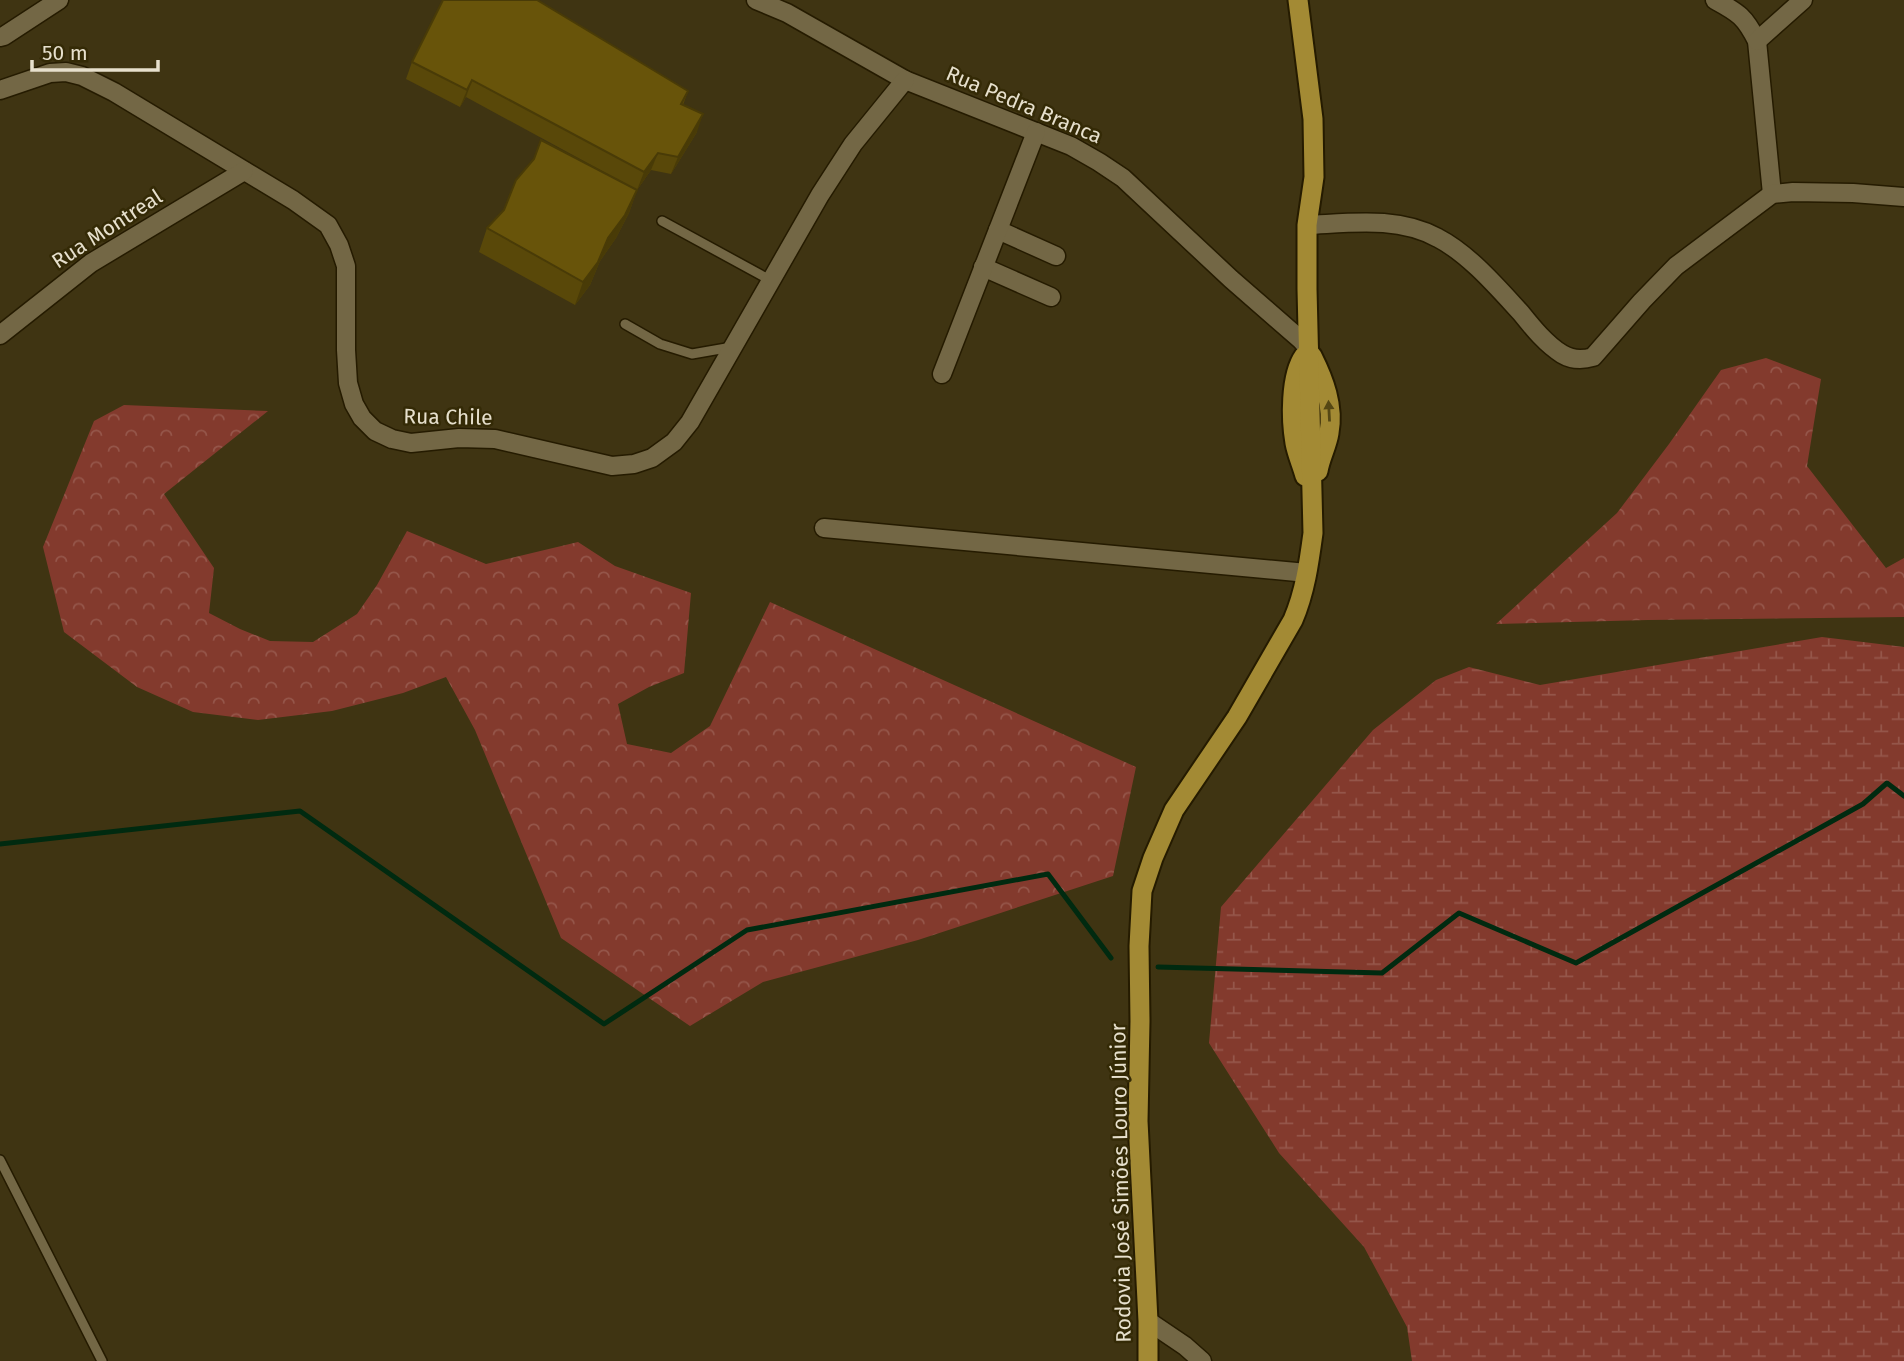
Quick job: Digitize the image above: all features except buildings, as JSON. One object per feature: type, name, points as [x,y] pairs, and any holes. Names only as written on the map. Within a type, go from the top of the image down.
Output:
[{"type":"main road","name":"Rodovia José Simões Louro Júnior","points":[[1148,1361],[1138,1121],[1142,891],[1174,810],[1237,717],[1300,604],[1313,533],[1312,501],[1329,432],[1329,404],[1324,380],[1309,349],[1307,225],[1314,177],[1313,119],[1298,0]]},
{"type":"main road","name":"Rodovia José Simões Louro Júnior","points":[[1309,349],[1300,361],[1292,405],[1296,444],[1312,501]]},
{"type":"street","points":[[0,37],[59,0]]},
{"type":"street","name":"Rua Pedra Branca","points":[[756,0],[787,13],[905,80],[1071,146],[1100,162],[1123,178],[1309,349]]},
{"type":"street","points":[[1715,0],[1748,22],[1757,41],[1772,194]]},
{"type":"street","points":[[1757,41],[1803,0]]},
{"type":"street","name":"Rua Chile","points":[[0,90],[50,73],[66,72],[82,76],[114,92],[293,200],[328,225],[339,245],[346,267],[348,383],[354,404],[362,418],[375,431],[392,439],[411,443],[459,438],[495,439],[612,466],[634,464],[652,458],[674,442],[690,422],[820,195],[853,144],[905,80]]},
{"type":"street","points":[[942,374],[1036,132]]},
{"type":"street","name":"Rua Montreal","points":[[0,335],[91,263],[244,171]]},
{"type":"street","points":[[1307,225],[1389,223],[1416,228],[1440,238],[1471,262],[1542,337],[1564,356],[1583,360],[1593,357],[1676,266],[1772,194],[1853,193],[1904,197]]},
{"type":"street","points":[[998,230],[1056,257]]},
{"type":"street","points":[[983,267],[1051,298]]},
{"type":"street","points":[[824,528],[1307,573]]},
{"type":"street","points":[[1148,1321],[1202,1361]]},
{"type":"lane","points":[[662,221],[772,281]]},
{"type":"lane","points":[[625,324],[660,344],[692,354],[733,347]]},
{"type":"lane","points":[[0,1160],[102,1361]]},
{"type":"green space","points":[[1766,358],[1821,379],[1807,466],[1886,568],[1904,558],[1904,617],[1496,624],[1617,513],[1721,370]]},
{"type":"green space","points":[[124,405],[268,411],[164,494],[214,568],[209,613],[240,629],[270,641],[313,642],[357,614],[377,585],[407,531],[486,564],[578,542],[615,566],[691,593],[684,673],[649,687],[618,704],[627,744],[671,753],[710,726],[770,602],[1136,767],[1113,876],[918,940],[763,982],[690,1026],[561,938],[475,730],[446,677],[403,693],[332,711],[258,720],[193,712],[137,687],[64,632],[43,547],[94,421]]},
{"type":"green space","points":[[1822,637],[1904,647],[1904,1361],[1412,1361],[1407,1327],[1364,1247],[1279,1153],[1209,1043],[1221,907],[1373,730],[1436,680],[1469,667],[1540,685]]},
{"type":"waterway","points":[[1158,967],[1382,973],[1459,913],[1576,963],[1863,804],[1887,783],[1904,796]]},
{"type":"waterway","points":[[0,844],[300,811],[604,1024],[747,930],[1048,874],[1111,958]]}]
